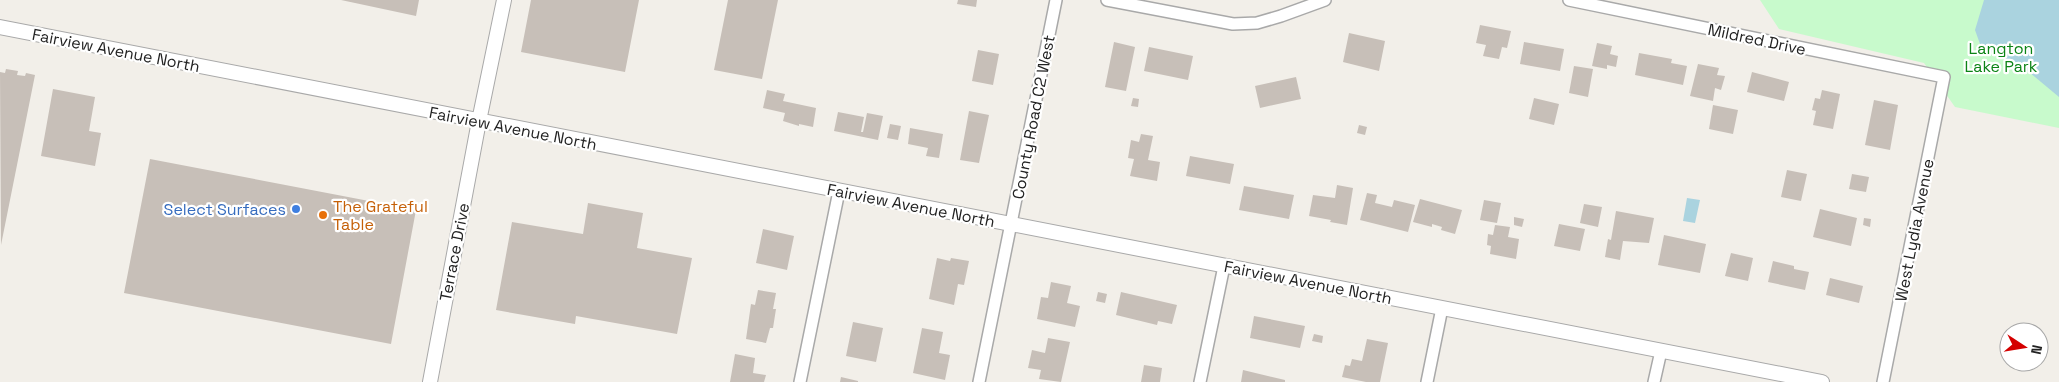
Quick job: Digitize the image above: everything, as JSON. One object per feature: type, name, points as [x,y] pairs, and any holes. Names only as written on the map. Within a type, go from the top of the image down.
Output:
[{"type":"street","name":"Terrace Drive","points":[[430,382],[479,121],[504,0]]},
{"type":"street","name":"County Road C2 West","points":[[979,382],[1056,0]]},
{"type":"street","points":[[1107,0],[1233,24],[1257,23],[1324,0]]},
{"type":"street","name":"Mildred Drive","points":[[1569,0],[1944,77]]},
{"type":"street","name":"Fairview Avenue North","points":[[0,27],[1822,382]]},
{"type":"street","name":"West Lydia Avenue","points":[[1883,382],[1944,77]]},
{"type":"street","points":[[800,382],[839,191]]},
{"type":"street","points":[[1200,382],[1224,266]]},
{"type":"street","points":[[1428,382],[1442,308]]},
{"type":"street","points":[[1654,382],[1661,351]]},
{"type":"green space","name":"Langton Lake Park","points":[[1760,0],[2059,0],[2059,128],[1955,107],[1924,63],[1779,29]]},
{"type":"water","points":[[1984,0],[2059,0],[2059,97],[2029,72],[1995,55],[1980,44],[1975,30]]},
{"type":"water","points":[[1687,198],[1700,200],[1695,223],[1683,221]]},
{"type":"building","points":[[341,0],[419,0],[416,16]]},
{"type":"building","points":[[531,0],[639,0],[625,72],[521,52]]},
{"type":"building","points":[[728,0],[778,0],[762,79],[714,70]]},
{"type":"building","points":[[958,0],[977,0],[976,7],[957,4]]},
{"type":"building","points":[[1480,25],[1511,31],[1507,48],[1502,47],[1499,59],[1483,56],[1486,45],[1476,43]]},
{"type":"building","points":[[1349,33],[1385,41],[1379,71],[1343,62]]},
{"type":"building","points":[[1114,42],[1135,47],[1126,91],[1105,87]]},
{"type":"building","points":[[1524,42],[1564,49],[1560,71],[1520,64]]},
{"type":"building","points":[[1597,43],[1612,46],[1610,54],[1618,56],[1616,67],[1607,65],[1607,69],[1592,66]]},
{"type":"building","points":[[1149,47],[1193,56],[1188,80],[1144,71]]},
{"type":"building","points":[[978,50],[999,54],[993,85],[972,81]]},
{"type":"building","points":[[1639,53],[1672,59],[1671,63],[1687,66],[1683,85],[1635,75]]},
{"type":"building","points":[[1698,64],[1719,68],[1717,75],[1725,76],[1721,90],[1715,88],[1713,101],[1690,96]]},
{"type":"building","points":[[1574,66],[1593,69],[1588,97],[1569,93]]},
{"type":"building","points":[[6,69],[18,71],[17,75],[25,76],[26,73],[35,75],[1,245],[0,72],[5,73]]},
{"type":"building","points":[[1752,72],[1789,82],[1784,101],[1747,92]]},
{"type":"building","points":[[1296,77],[1301,99],[1260,108],[1255,86]]},
{"type":"building","points":[[53,89],[95,97],[89,131],[101,133],[95,166],[41,156]]},
{"type":"building","points":[[767,90],[785,94],[783,101],[816,108],[813,127],[799,124],[799,126],[783,121],[785,113],[763,108]]},
{"type":"building","points":[[1822,90],[1840,94],[1833,129],[1813,125],[1816,111],[1812,110],[1815,98],[1820,99]]},
{"type":"building","points":[[1133,98],[1139,99],[1138,107],[1131,106]]},
{"type":"building","points":[[1534,98],[1559,104],[1554,125],[1529,119]]},
{"type":"building","points":[[1874,100],[1898,105],[1890,150],[1865,145]]},
{"type":"building","points":[[1713,105],[1738,110],[1733,134],[1709,129]]},
{"type":"building","points":[[969,111],[989,115],[979,163],[960,160]]},
{"type":"building","points":[[838,112],[864,117],[861,132],[863,132],[867,113],[883,116],[878,140],[834,131]]},
{"type":"building","points":[[890,124],[901,126],[898,140],[887,138]]},
{"type":"building","points":[[1359,125],[1367,127],[1365,135],[1357,133]]},
{"type":"building","points":[[910,128],[943,134],[939,158],[926,156],[928,148],[908,144]]},
{"type":"building","points":[[1141,134],[1153,136],[1148,160],[1160,162],[1157,181],[1130,176],[1134,159],[1128,158],[1131,140],[1139,142]]},
{"type":"building","points":[[1190,156],[1234,164],[1230,184],[1186,176]]},
{"type":"building","points":[[150,159],[416,210],[391,344],[124,293]]},
{"type":"building","points":[[1787,170],[1807,174],[1801,201],[1781,197]]},
{"type":"building","points":[[1852,174],[1869,177],[1866,192],[1849,189]]},
{"type":"building","points":[[1337,185],[1353,188],[1347,225],[1309,216],[1313,195],[1335,198]]},
{"type":"building","points":[[1244,186],[1294,195],[1289,219],[1239,210]]},
{"type":"building","points":[[1367,193],[1377,195],[1375,203],[1392,207],[1394,200],[1415,205],[1408,232],[1360,220]]},
{"type":"building","points":[[1420,199],[1462,210],[1455,234],[1441,230],[1442,227],[1432,224],[1432,227],[1413,222]]},
{"type":"building","points":[[1484,200],[1501,203],[1497,223],[1480,220]]},
{"type":"building","points":[[588,203],[643,213],[637,248],[692,258],[677,334],[576,316],[575,324],[496,310],[512,222],[583,234]]},
{"type":"building","points":[[1584,204],[1602,207],[1598,227],[1580,223]]},
{"type":"building","points":[[1820,209],[1857,218],[1851,246],[1813,237]]},
{"type":"building","points":[[1616,211],[1654,218],[1649,243],[1623,241],[1620,260],[1605,257],[1608,239],[1611,240]]},
{"type":"building","points":[[1514,217],[1524,219],[1522,227],[1514,225]]},
{"type":"building","points":[[1864,218],[1871,219],[1870,227],[1863,225]]},
{"type":"building","points":[[1559,224],[1585,229],[1580,251],[1554,246]]},
{"type":"building","points":[[1495,225],[1510,227],[1508,237],[1519,239],[1516,259],[1490,254],[1491,246],[1487,245],[1488,234],[1493,235]]},
{"type":"building","points":[[763,229],[794,236],[787,270],[756,263]]},
{"type":"building","points":[[1664,235],[1706,244],[1700,273],[1658,265]]},
{"type":"building","points":[[1731,253],[1753,258],[1748,281],[1725,276]]},
{"type":"building","points":[[937,258],[950,261],[951,258],[969,261],[964,285],[958,284],[954,305],[929,299]]},
{"type":"building","points":[[1773,261],[1794,266],[1794,269],[1809,272],[1805,290],[1768,282]]},
{"type":"building","points":[[1830,278],[1863,286],[1859,303],[1826,295]]},
{"type":"building","points":[[1051,282],[1071,286],[1067,303],[1080,306],[1075,327],[1037,319],[1041,297],[1048,298]]},
{"type":"building","points":[[758,290],[776,293],[773,309],[776,309],[773,328],[770,328],[766,343],[746,339],[751,304],[755,305]]},
{"type":"building","points":[[1098,292],[1107,294],[1105,303],[1096,301]]},
{"type":"building","points":[[1121,292],[1177,305],[1172,324],[1158,321],[1157,325],[1116,315]]},
{"type":"building","points":[[1254,316],[1305,326],[1300,348],[1250,338]]},
{"type":"building","points":[[853,322],[883,328],[876,362],[846,356]]},
{"type":"building","points":[[922,328],[943,332],[939,353],[950,355],[945,380],[913,373]]},
{"type":"building","points":[[1314,334],[1323,336],[1322,343],[1312,341]]},
{"type":"building","points":[[1048,338],[1070,342],[1061,382],[1039,379],[1041,370],[1028,368],[1032,350],[1045,353]]},
{"type":"building","points":[[1367,339],[1388,343],[1380,382],[1366,382],[1342,377],[1345,365],[1350,366],[1352,359],[1362,361]]},
{"type":"building","points":[[735,354],[755,358],[753,373],[766,375],[764,382],[730,382]]},
{"type":"building","points":[[1144,365],[1162,368],[1160,382],[1141,382]]},
{"type":"building","points":[[1243,370],[1285,380],[1285,382],[1241,382]]},
{"type":"building","points":[[841,377],[858,381],[858,382],[840,382]]},
{"type":"place","name":"Select Surfaces","points":[[296,209]]},
{"type":"place","name":"The Grateful Table","points":[[323,215]]}]
